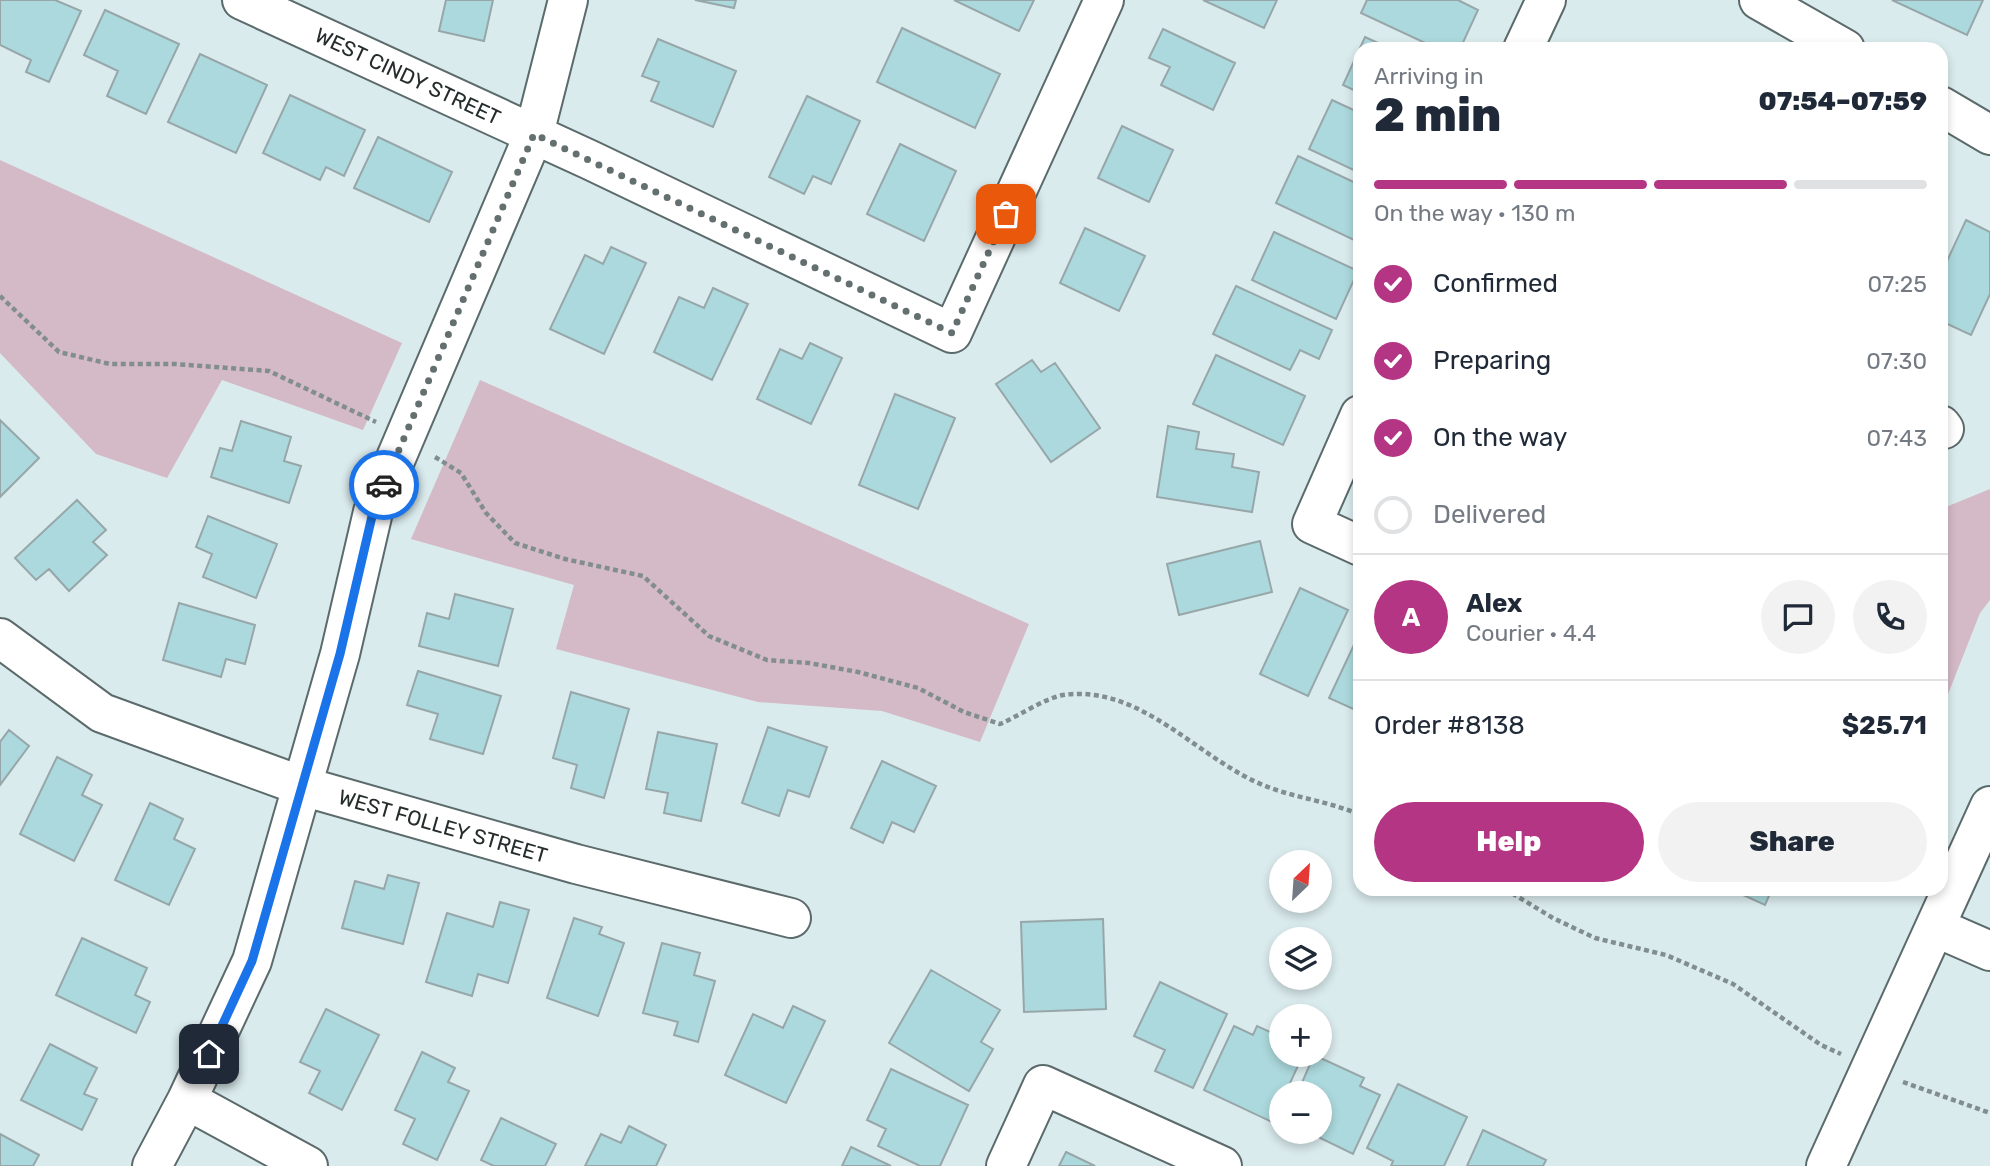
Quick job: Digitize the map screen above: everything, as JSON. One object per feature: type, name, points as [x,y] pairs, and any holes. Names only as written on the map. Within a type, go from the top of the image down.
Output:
[{"type":"street","name":"WEST CINDY STREET","points":[[242,0],[534,134],[952,333],[1104,0]]},
{"type":"street","points":[[152,1166],[187,1100],[252,961],[340,654],[373,512],[534,134],[568,0]]},
{"type":"street","points":[[1526,42],[1546,0]]},
{"type":"street","points":[[1759,0],[1833,42]]},
{"type":"street","points":[[1948,109],[1986,124]]},
{"type":"street","points":[[1353,431],[1312,524],[1353,543]]},
{"type":"street","name":"WEST FOLLEY STREET","points":[[0,638],[102,713],[303,786],[576,864],[791,918]]},
{"type":"street","points":[[1826,1166],[1990,806]]},
{"type":"street","points":[[1935,927],[1990,951]]},
{"type":"street","points":[[1006,1166],[1044,1085],[1222,1166]]},
{"type":"street","points":[[187,1100],[308,1166]]},
{"type":"path","points":[[0,296],[59,352],[110,365],[175,364],[270,371],[372,419],[461,473],[486,513],[515,543],[565,559],[643,576],[709,636],[767,660],[809,663],[858,672],[918,688],[964,712],[1000,724],[1060,696],[1096,694],[1149,714],[1263,785],[1338,805],[1353,812]]},
{"type":"path","points":[[1517,896],[1553,918],[1595,938],[1666,955],[1733,984],[1821,1045],[1916,1088],[1990,1112]]},
{"type":"shaded area","points":[[0,160],[402,343],[363,430],[222,380],[167,478],[96,454],[0,353]]},
{"type":"shaded area","points":[[480,380],[1029,624],[980,742],[882,711],[758,702],[556,649],[574,585],[411,539]]},
{"type":"shaded area","points":[[1990,489],[1990,600],[1980,613],[1948,694],[1948,506]]},
{"type":"building","points":[[0,0],[55,0],[81,11],[49,82],[26,72],[31,60],[0,45]]},
{"type":"building","points":[[446,0],[493,0],[484,41],[439,31]]},
{"type":"building","points":[[695,0],[736,0],[734,8]]},
{"type":"building","points":[[954,0],[1034,0],[1019,31]]},
{"type":"building","points":[[1203,0],[1277,0],[1264,28]]},
{"type":"building","points":[[1367,0],[1458,0],[1478,10],[1463,42],[1423,42],[1361,13]]},
{"type":"building","points":[[1892,0],[1983,0],[1967,35]]},
{"type":"building","points":[[105,10],[179,44],[146,114],[107,96],[118,71],[84,55]]},
{"type":"building","points":[[902,28],[1000,74],[975,128],[877,82]]},
{"type":"building","points":[[1163,29],[1235,63],[1213,110],[1161,85],[1170,67],[1149,58]]},
{"type":"building","points":[[1365,37],[1376,42],[1363,42]]},
{"type":"building","points":[[658,39],[736,71],[713,127],[651,101],[659,82],[642,76]]},
{"type":"building","points":[[200,54],[267,85],[236,153],[168,122]]},
{"type":"building","points":[[1353,63],[1353,90],[1343,85]]},
{"type":"building","points":[[290,95],[365,130],[344,176],[326,167],[320,180],[263,153]]},
{"type":"building","points":[[807,96],[860,121],[831,184],[813,176],[804,194],[769,177]]},
{"type":"building","points":[[1332,100],[1353,110],[1353,170],[1309,149]]},
{"type":"building","points":[[1122,126],[1173,150],[1149,202],[1098,178]]},
{"type":"building","points":[[378,137],[452,172],[429,222],[354,188]]},
{"type":"building","points":[[900,144],[956,171],[924,241],[867,214]]},
{"type":"building","points":[[1298,156],[1353,182],[1353,240],[1276,203]]},
{"type":"building","points":[[1966,220],[1990,232],[1990,294],[1971,335],[1948,324],[1948,259]]},
{"type":"building","points":[[1085,228],[1145,256],[1119,311],[1060,283]]},
{"type":"building","points":[[1274,232],[1353,269],[1353,282],[1336,319],[1252,280]]},
{"type":"building","points":[[611,247],[646,263],[604,354],[550,329],[585,255],[603,264]]},
{"type":"building","points":[[1236,286],[1332,330],[1319,359],[1300,350],[1290,370],[1213,334]]},
{"type":"building","points":[[713,288],[748,304],[712,380],[654,352],[679,297],[704,308]]},
{"type":"building","points":[[810,343],[842,358],[811,424],[757,399],[780,349],[802,359]]},
{"type":"building","points":[[1216,355],[1305,396],[1283,445],[1193,404]]},
{"type":"building","points":[[1032,360],[1041,372],[1055,363],[1100,428],[1051,462],[996,384]]},
{"type":"building","points":[[895,394],[955,418],[918,509],[859,485]]},
{"type":"building","points":[[0,420],[39,458],[0,497]]},
{"type":"building","points":[[241,421],[291,437],[284,461],[301,466],[289,503],[211,477],[220,448],[232,451]]},
{"type":"building","points":[[1168,426],[1199,432],[1196,449],[1234,454],[1232,467],[1259,472],[1252,512],[1157,497]]},
{"type":"building","points":[[77,500],[106,530],[93,542],[107,555],[69,591],[49,569],[36,580],[15,558]]},
{"type":"building","points":[[208,516],[277,544],[256,598],[203,577],[212,554],[196,547]]},
{"type":"building","points":[[1260,541],[1272,592],[1179,615],[1167,564]]},
{"type":"building","points":[[1300,588],[1348,610],[1308,696],[1260,674]]},
{"type":"building","points":[[455,594],[513,609],[498,666],[419,646],[427,613],[449,619]]},
{"type":"building","points":[[179,603],[255,625],[245,664],[226,659],[221,677],[163,660]]},
{"type":"building","points":[[1353,647],[1353,709],[1329,698]]},
{"type":"building","points":[[418,671],[501,696],[483,754],[430,739],[438,714],[407,705]]},
{"type":"building","points":[[571,692],[629,709],[604,798],[571,788],[577,765],[553,758]]},
{"type":"building","points":[[768,727],[827,747],[809,797],[788,790],[779,816],[742,803]]},
{"type":"building","points":[[9,730],[29,746],[0,785],[0,742]]},
{"type":"building","points":[[658,732],[717,744],[701,821],[664,813],[668,793],[646,789]]},
{"type":"building","points":[[57,757],[92,775],[82,795],[102,805],[74,861],[20,834]]},
{"type":"building","points":[[882,761],[936,786],[914,832],[892,822],[883,843],[851,828]]},
{"type":"building","points":[[150,803],[183,819],[174,839],[195,849],[169,905],[115,880]]},
{"type":"building","points":[[388,875],[419,883],[403,944],[342,928],[355,881],[384,889]]},
{"type":"building","points":[[1745,896],[1769,896],[1765,905]]},
{"type":"building","points":[[500,902],[529,910],[508,983],[478,974],[472,996],[426,982],[447,913],[493,927]]},
{"type":"building","points":[[574,918],[602,927],[599,934],[624,943],[598,1016],[547,998]]},
{"type":"building","points":[[1103,919],[1106,1009],[1024,1012],[1021,922]]},
{"type":"building","points":[[82,938],[147,968],[135,995],[150,1002],[136,1033],[56,995]]},
{"type":"building","points":[[662,943],[700,953],[694,975],[715,981],[698,1042],[674,1035],[678,1022],[643,1013]]},
{"type":"building","points":[[931,970],[1000,1010],[981,1042],[993,1049],[969,1091],[889,1043]]},
{"type":"building","points":[[1160,982],[1227,1014],[1193,1088],[1155,1071],[1165,1050],[1134,1036]]},
{"type":"building","points":[[793,1006],[825,1021],[786,1103],[725,1075],[753,1014],[783,1028]]},
{"type":"building","points":[[326,1009],[379,1035],[342,1110],[309,1093],[320,1071],[300,1062]]},
{"type":"building","points":[[1234,1026],[1253,1035],[1257,1026],[1269,1032],[1269,1067],[1297,1067],[1291,1081],[1269,1081],[1269,1121],[1204,1090]]},
{"type":"building","points":[[50,1044],[97,1068],[84,1094],[97,1099],[82,1130],[21,1100]]},
{"type":"building","points":[[422,1052],[455,1068],[448,1082],[469,1091],[437,1160],[403,1144],[415,1119],[395,1110]]},
{"type":"building","points":[[1332,1063],[1364,1078],[1360,1086],[1380,1095],[1353,1154],[1332,1144],[1332,1081],[1303,1081],[1309,1067],[1332,1067]]},
{"type":"building","points":[[891,1069],[968,1105],[940,1166],[920,1166],[878,1146],[886,1129],[867,1120]]},
{"type":"building","points":[[1398,1084],[1467,1117],[1444,1166],[1391,1166],[1393,1161],[1367,1148]]},
{"type":"building","points":[[501,1118],[556,1144],[545,1166],[494,1166],[481,1160]]},
{"type":"building","points":[[629,1126],[666,1145],[656,1166],[585,1166],[601,1134],[621,1143]]},
{"type":"building","points":[[1483,1130],[1546,1160],[1543,1166],[1467,1166]]},
{"type":"building","points":[[0,1134],[39,1155],[33,1166],[0,1166]]},
{"type":"building","points":[[851,1147],[891,1166],[842,1166]]},
{"type":"building","points":[[1066,1152],[1095,1166],[1059,1166]]},
{"type":"way so far","points":[[384,485],[534,134],[952,333],[1006,214]]},
{"type":"route","points":[[209,1054],[252,961],[340,654],[373,512],[384,485]]}]
